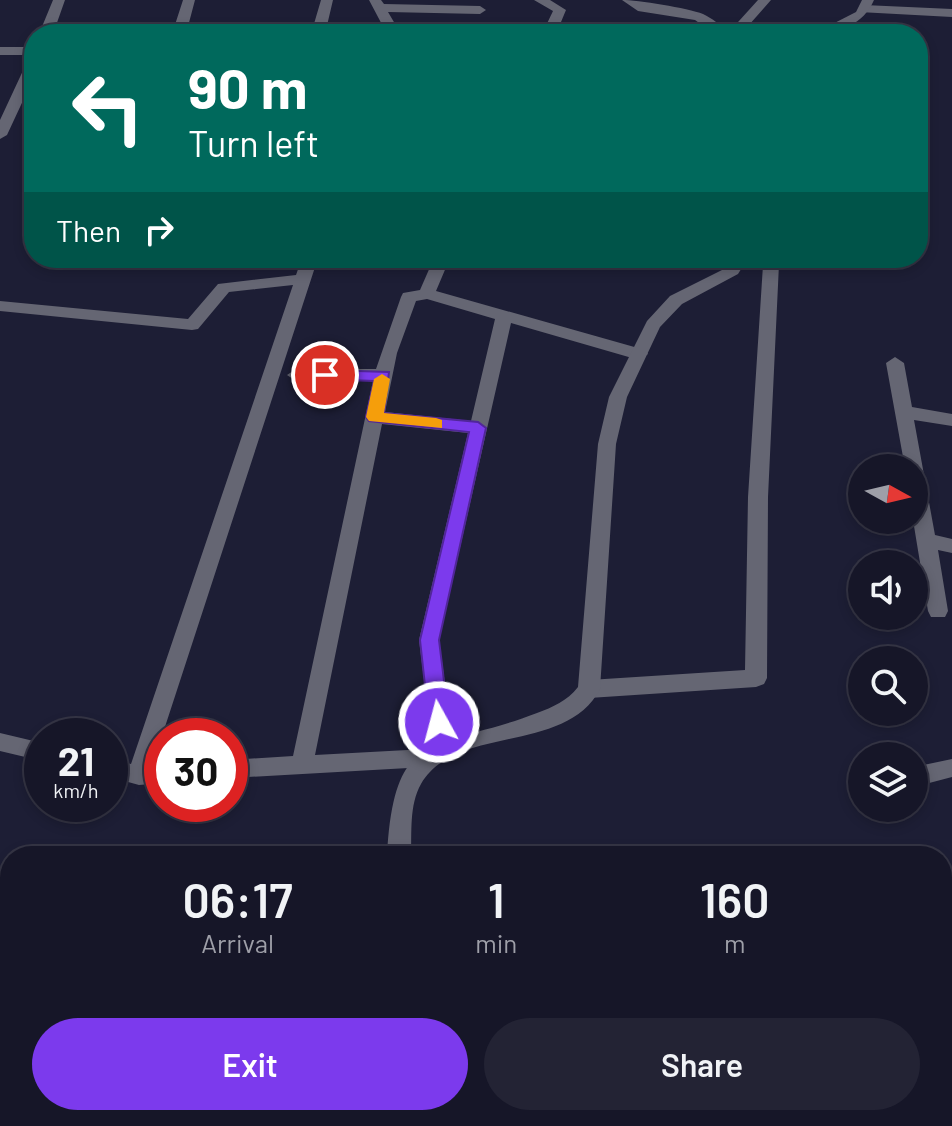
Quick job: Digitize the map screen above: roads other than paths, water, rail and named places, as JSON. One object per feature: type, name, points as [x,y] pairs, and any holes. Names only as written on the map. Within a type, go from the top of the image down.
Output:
[{"type":"street","points":[[50,24],[59,0]]},
{"type":"street","points":[[182,24],[189,0]]},
{"type":"street","points":[[321,24],[327,0]]},
{"type":"street","points":[[540,0],[560,10],[554,24]]},
{"type":"street","points":[[628,0],[643,8],[699,17],[709,24]]},
{"type":"street","points":[[743,24],[765,0]]},
{"type":"street","points":[[378,4],[480,10]]},
{"type":"street","points":[[378,4],[389,24]]},
{"type":"street","points":[[845,24],[862,14],[866,4],[952,13]]},
{"type":"street","points":[[0,51],[24,51]]},
{"type":"street","points":[[0,135],[24,83]]},
{"type":"street","points":[[168,718],[307,268]]},
{"type":"street","points":[[427,294],[438,268]]},
{"type":"street","points":[[248,768],[434,753],[538,724],[580,704],[589,689],[607,444],[618,397],[653,325],[676,300],[734,268]]},
{"type":"street","points":[[589,689],[756,678],[758,497],[771,268]]},
{"type":"street","points":[[0,306],[192,325],[224,288],[303,279]]},
{"type":"street","points":[[302,765],[383,375],[409,297],[427,294],[639,354]]},
{"type":"street","points":[[400,846],[407,787],[434,753],[429,640],[504,316]]},
{"type":"street","points":[[895,363],[912,454]]},
{"type":"street","points":[[296,375],[383,375]]},
{"type":"street","points":[[904,412],[952,420]]},
{"type":"street","points":[[375,417],[478,428]]},
{"type":"street","points":[[926,534],[938,611]]},
{"type":"street","points":[[927,541],[952,546]]},
{"type":"street","points":[[0,742],[24,748]]},
{"type":"street","points":[[928,774],[952,768]]}]
